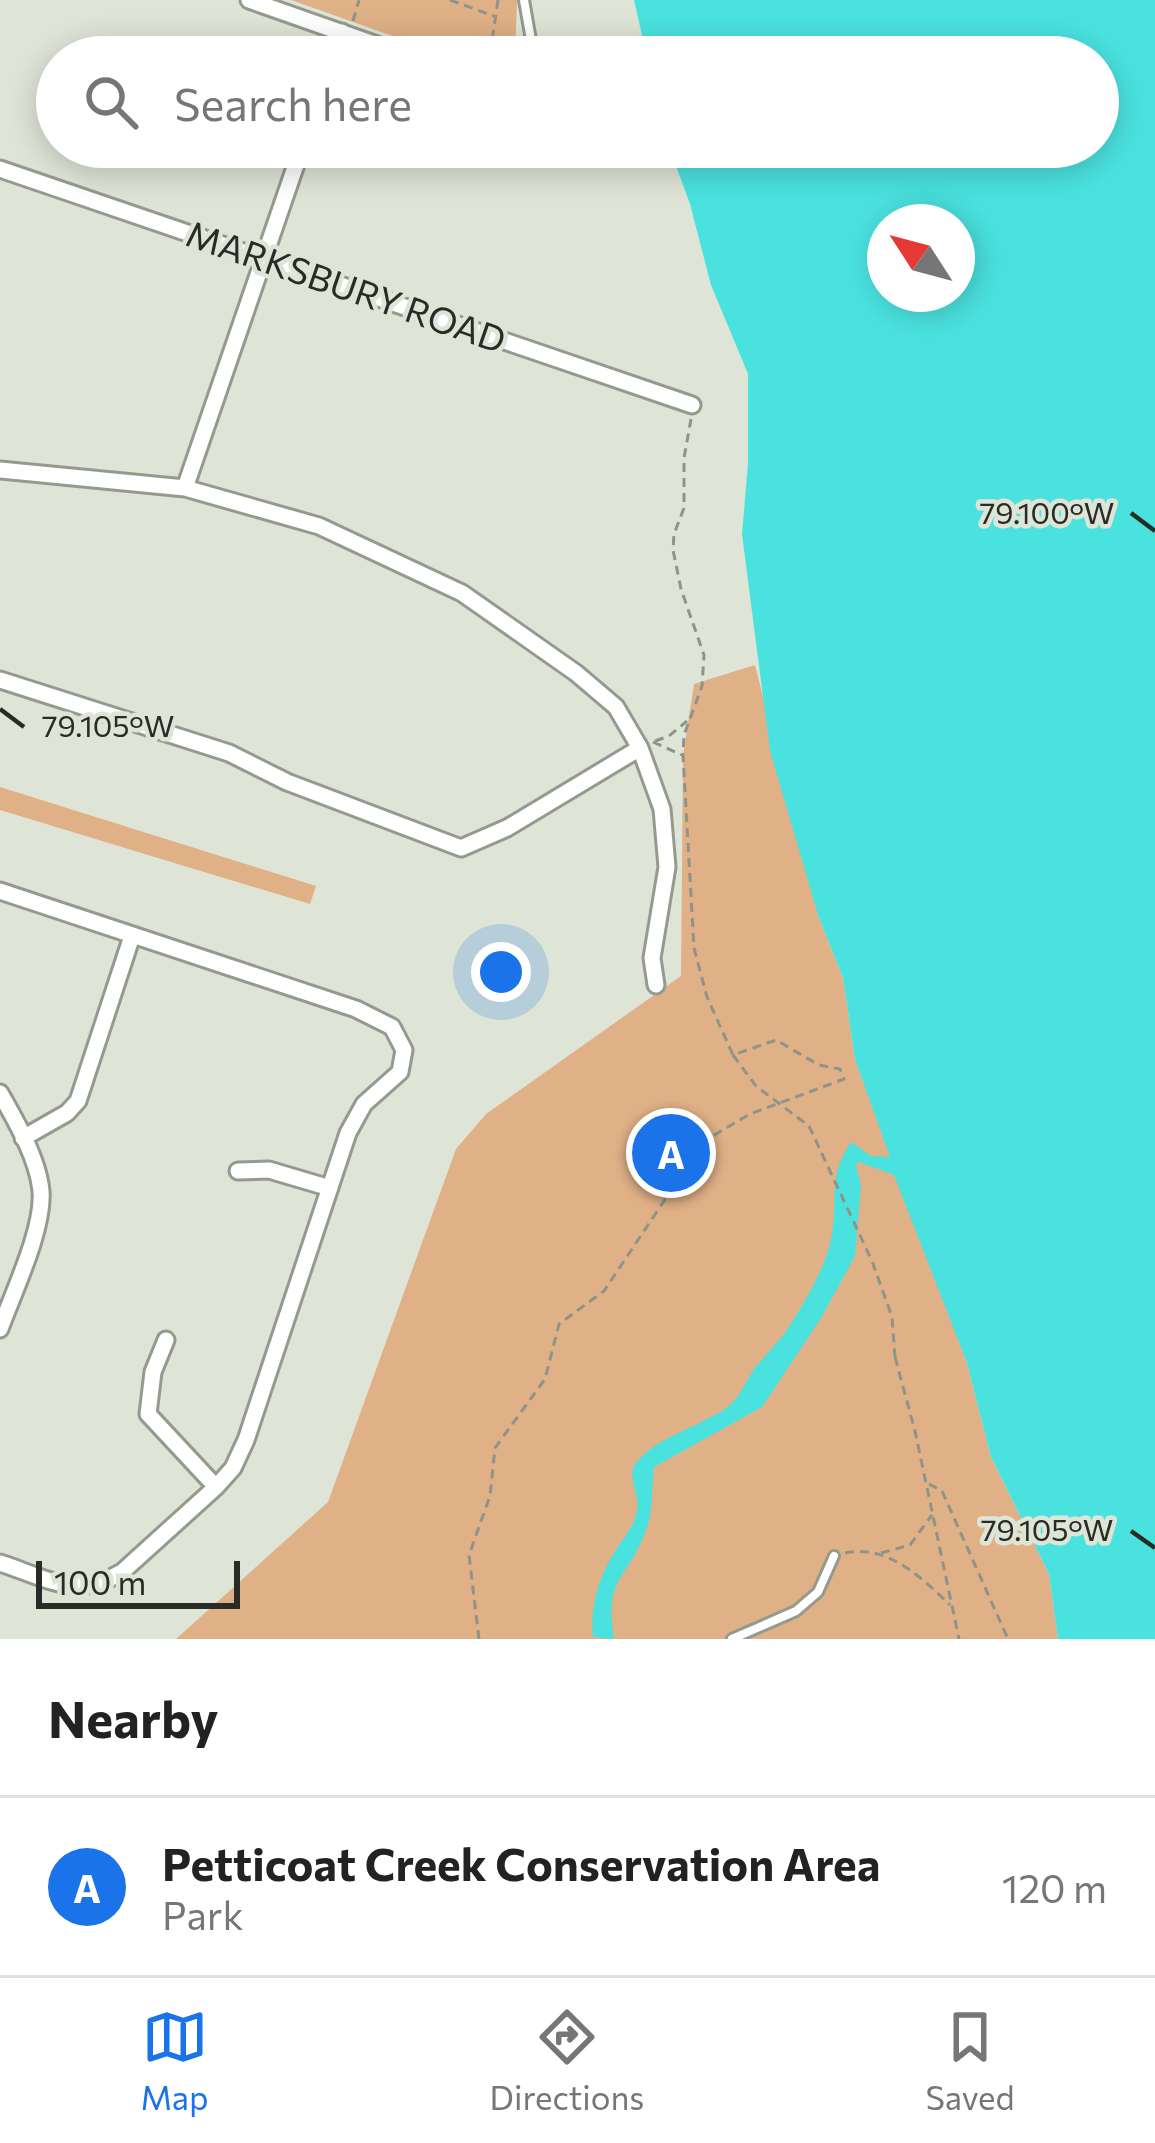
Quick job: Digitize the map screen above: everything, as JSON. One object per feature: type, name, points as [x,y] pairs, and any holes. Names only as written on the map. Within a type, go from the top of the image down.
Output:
[{"type":"street","points":[[249,0],[354,36]]},
{"type":"street","points":[[185,488],[295,168]]},
{"type":"street","name":"MARKSBURY ROAD","points":[[0,169],[692,405]]},
{"type":"street","points":[[0,470],[185,488],[319,526],[462,593],[616,707],[647,745],[662,809],[667,867],[652,958],[656,985]]},
{"type":"street","points":[[0,680],[229,753],[287,782],[460,848],[507,828],[647,745]]},
{"type":"street","points":[[0,891],[356,1009],[392,1027],[404,1050],[400,1072],[364,1104],[348,1133],[233,1468],[122,1572],[103,1584],[82,1589],[0,1563]]},
{"type":"street","points":[[22,1138],[67,1113],[78,1101],[132,936]]},
{"type":"street","points":[[0,1094],[41,1191],[0,1329]]},
{"type":"street","points":[[238,1171],[268,1170],[330,1188]]},
{"type":"street","points":[[166,1340],[153,1372],[148,1414],[216,1487]]},
{"type":"lane","points":[[524,0],[530,36]]},
{"type":"lane","points":[[732,1639],[796,1611],[818,1592],[834,1556]]},
{"type":"path","points":[[346,33],[358,0]]},
{"type":"path","points":[[449,0],[496,16]]},
{"type":"path","points":[[647,745],[670,736],[698,704],[704,656],[681,590],[674,550],[674,534],[684,508],[684,458],[692,405]]},
{"type":"path","points":[[689,719],[683,756],[694,949],[707,998],[733,1055],[756,1086],[809,1126],[872,1261],[892,1317],[895,1357],[959,1639]]},
{"type":"path","points":[[647,745],[683,756]]},
{"type":"path","points":[[479,1639],[469,1556],[490,1496],[495,1448],[544,1379],[559,1324],[604,1291],[704,1141],[750,1114],[844,1079],[840,1069],[819,1066],[776,1040],[733,1055]]},
{"type":"path","points":[[926,1483],[942,1491],[1008,1639]]},
{"type":"path","points":[[878,1554],[910,1545],[933,1514]]},
{"type":"path","points":[[834,1556],[859,1550],[878,1554],[920,1577],[951,1606]]},
{"type":"shaded area","points":[[291,0],[517,0],[516,36],[393,36]]},
{"type":"shaded area","points":[[755,665],[819,918],[843,978],[855,1059],[967,1363],[991,1457],[1049,1574],[1058,1639],[176,1639],[328,1502],[456,1149],[486,1114],[681,976],[683,756],[694,684]]},
{"type":"shaded area","points":[[0,787],[316,886],[310,904],[0,810]]},
{"type":"water","points":[[634,0],[1155,0],[1155,1639],[1058,1639],[1049,1574],[991,1457],[967,1363],[894,1175],[859,1162],[855,1256],[821,1318],[762,1407],[654,1467],[648,1525],[614,1591],[614,1639],[593,1637],[598,1586],[635,1517],[634,1465],[659,1444],[732,1403],[788,1328],[828,1250],[838,1167],[851,1142],[871,1156],[890,1157],[855,1059],[843,978],[819,918],[770,751],[742,534],[748,374],[711,285],[677,168],[1119,168],[1119,36],[642,36]]},
{"type":"place","name":"Petticoat Creek Conservation Area","points":[[671,1153]]}]
